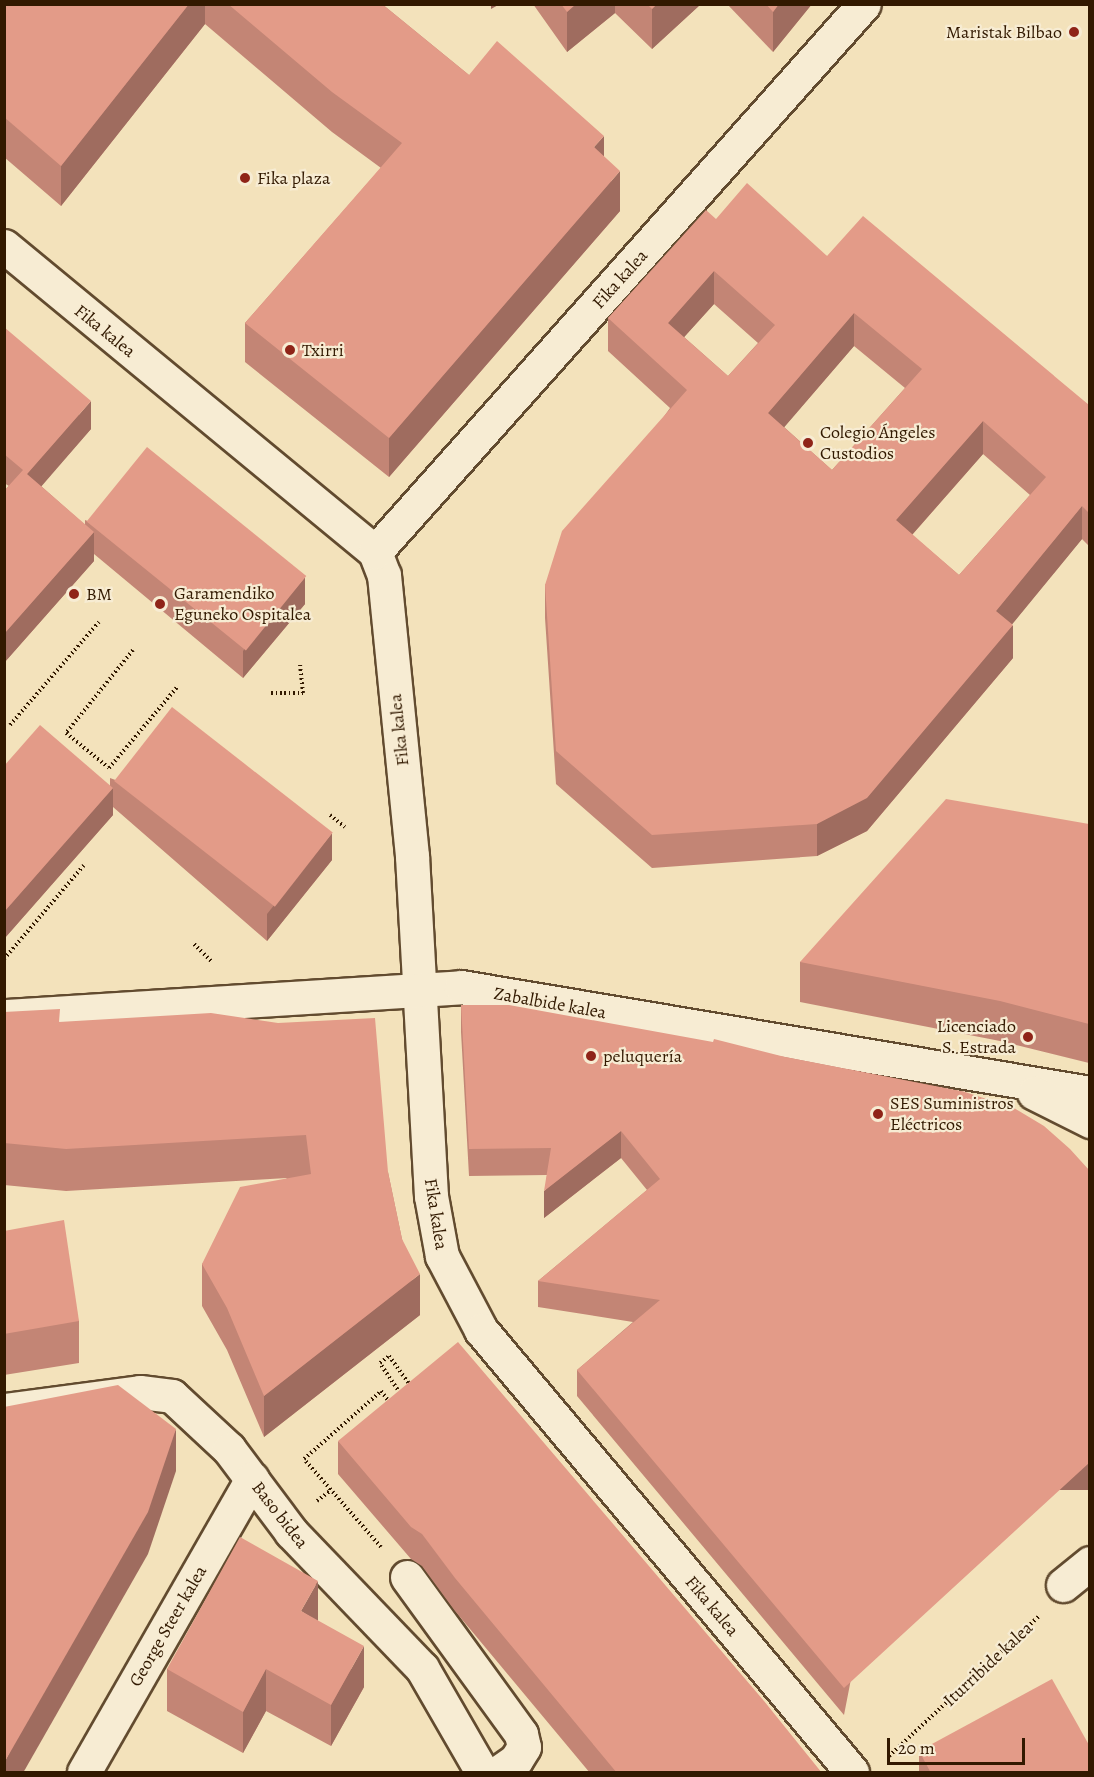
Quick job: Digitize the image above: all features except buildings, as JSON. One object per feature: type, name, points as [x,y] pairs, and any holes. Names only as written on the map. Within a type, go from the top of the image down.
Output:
[{"type":"street","name":"Fika kalea","points":[[375,552],[864,4]]},
{"type":"street","name":"Fika kalea","points":[[4,246],[375,552],[384,575],[412,856],[431,1196],[442,1256],[481,1330],[852,1773]]},
{"type":"street","name":"Zabalbide kalea","points":[[4,1016],[461,987],[1089,1093]]},
{"type":"street","points":[[1008,1081],[1089,1120]]},
{"type":"street","name":"Baso bidea","points":[[4,1410],[140,1392],[172,1396],[229,1449],[291,1532],[422,1668],[482,1773]]},
{"type":"street","name":"George Steer kalea","points":[[84,1773],[252,1479]]},
{"type":"street","points":[[1054,1598],[1089,1563]]},
{"type":"street","points":[[407,1577],[521,1734],[524,1747],[516,1760],[499,1773]]},
{"type":"path","points":[[10,725],[99,622]]},
{"type":"path","points":[[134,650],[66,733],[109,768],[178,686]]},
{"type":"path","points":[[271,693],[303,693],[300,662]]},
{"type":"path","points":[[330,815],[345,826]]},
{"type":"path","points":[[4,959],[84,865]]},
{"type":"path","points":[[194,945],[212,962]]},
{"type":"path","points":[[407,1577],[304,1459],[381,1391],[390,1403],[402,1395],[380,1363],[389,1356],[412,1387],[421,1381]]},
{"type":"path","name":"Iturribide kalea","points":[[886,1759],[1054,1598]]},
{"type":"place","name":"Maristak Bilbao","points":[[1074,32]]},
{"type":"place","name":"Fika plaza","points":[[245,178]]},
{"type":"place","name":"Txirri","points":[[290,350]]},
{"type":"place","name":"Colegio Ángeles Custodios","points":[[808,443]]},
{"type":"place","name":"BM","points":[[74,594]]},
{"type":"place","name":"Garamendiko Eguneko Ospitalea","points":[[160,604]]},
{"type":"place","name":"Licenciado S. Estrada","points":[[1028,1037]]},
{"type":"place","name":"peluquería","points":[[591,1056]]},
{"type":"place","name":"SES Suministros Eléctricos","points":[[878,1114]]}]
